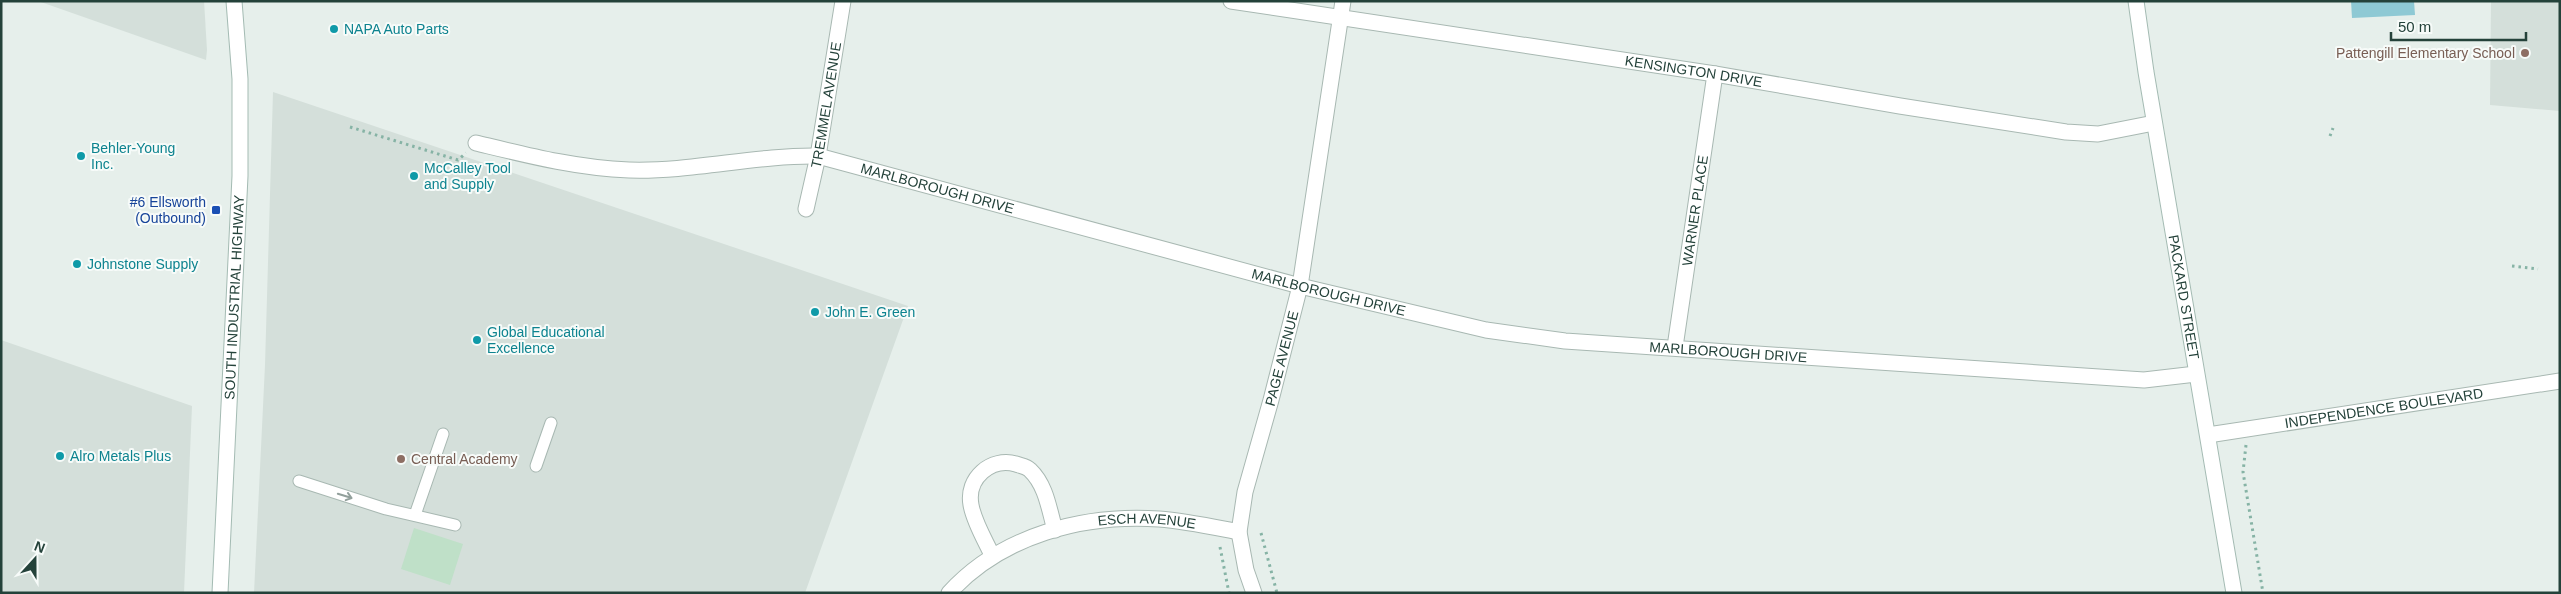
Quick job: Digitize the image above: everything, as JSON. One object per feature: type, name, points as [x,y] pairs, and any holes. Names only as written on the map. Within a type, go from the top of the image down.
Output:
[{"type":"street","name":"SOUTH INDUSTRIAL HIGHWAY","points":[[220,593],[240,176],[240,79],[234,1]]},
{"type":"street","name":"TREMMEL AVENUE","points":[[806,209],[818,156],[843,1]]},
{"type":"street","name":"KENSINGTON DRIVE","points":[[1231,1],[1715,74],[1900,106],[2082,134],[2103,133],[2154,123]]},
{"type":"street","name":"PAGE AVENUE","points":[[1254,593],[1246,570],[1239,532],[1245,492],[1272,400],[1300,286],[1344,1]]},
{"type":"street","name":"PACKARD STREET","points":[[2136,1],[2154,123],[2234,593]]},
{"type":"street","name":"WARNER PLACE","points":[[1675,347],[1715,74]]},
{"type":"street","name":"MARLBOROUGH DRIVE","points":[[476,143],[550,162],[629,170],[732,164],[782,156],[818,156],[1300,286],[1486,330],[1565,341],[2144,380],[2196,374]]},
{"type":"street","name":"INDEPENDENCE BOULEVARD","points":[[2208,435],[2560,381]]},
{"type":"street","points":[[992,555],[971,505],[972,487],[979,474],[994,463],[1012,463],[1028,468],[1041,482],[1055,530]]},
{"type":"street","name":"ESCH AVENUE","points":[[950,593],[992,555],[1022,540],[1055,530],[1108,519],[1160,519],[1239,532]]},
{"type":"lane","points":[[536,466],[551,423]]},
{"type":"lane","points":[[415,515],[443,434]]},
{"type":"lane","points":[[299,481],[386,509],[455,524]]},
{"type":"path","points":[[350,127],[458,160],[476,143]]},
{"type":"path","points":[[2330,136],[2333,128]]},
{"type":"path","points":[[2512,266],[2538,269]]},
{"type":"path","points":[[2245,441],[2243,472],[2263,593]]},
{"type":"path","points":[[1261,532],[1278,593]]},
{"type":"path","points":[[1220,548],[1229,593]]},
{"type":"shaded area","points":[[38,1],[204,1],[206,60]]},
{"type":"shaded area","name":"Pattengill Elementary School","points":[[2491,1],[2560,1],[2560,111],[2490,105]]},
{"type":"shaded area","points":[[273,92],[908,306],[805,593],[254,593],[265,365]]},
{"type":"shaded area","points":[[1,340],[192,406],[184,593],[1,593]]},
{"type":"green space","points":[[414,528],[463,544],[450,585],[401,569]]},
{"type":"water","points":[[2351,1],[2414,1],[2415,15],[2352,18]]},
{"type":"place","name":"NAPA Auto Parts","points":[[334,29]]},
{"type":"place","name":"Pattengill Elementary School","points":[[2525,53]]},
{"type":"place","name":"Behler-Young Inc.","points":[[81,156]]},
{"type":"place","name":"McCalley Tool and Supply","points":[[414,176]]},
{"type":"place","name":"#6 Ellsworth (Outbound)","points":[[216,210]]},
{"type":"place","name":"Johnstone Supply","points":[[77,264]]},
{"type":"place","name":"John E. Green","points":[[815,312]]},
{"type":"place","name":"Global Educational Excellence","points":[[477,340]]},
{"type":"place","name":"Alro Metals Plus","points":[[60,456]]},
{"type":"place","name":"Central Academy","points":[[401,459]]}]
